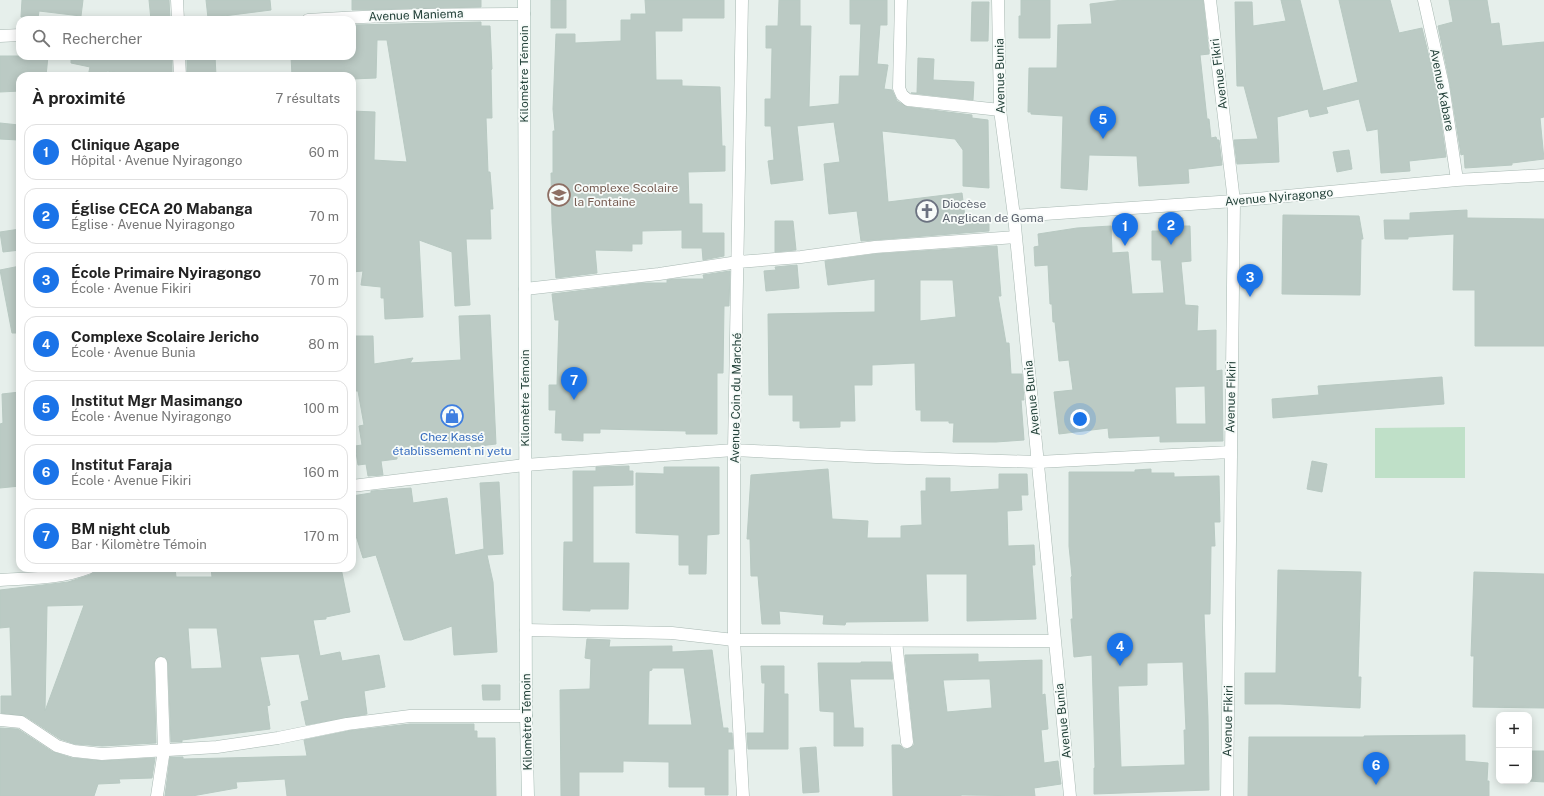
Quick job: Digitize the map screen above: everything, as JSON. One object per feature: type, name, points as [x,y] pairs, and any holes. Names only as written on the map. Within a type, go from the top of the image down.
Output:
[{"type":"street","points":[[177,0],[178,16]]},
{"type":"street","name":"Kilomètre Témoin","points":[[524,0],[526,716],[528,796]]},
{"type":"street","name":"Avenue Coin du Marché","points":[[742,0],[734,450],[734,640],[742,796]]},
{"type":"street","points":[[901,0],[899,88],[902,95],[908,100],[1000,110]]},
{"type":"street","name":"Avenue Bunia","points":[[998,0],[1000,110],[1014,216],[1070,796]]},
{"type":"street","name":"Avenue Fikiri","points":[[1210,0],[1234,201],[1227,796]]},
{"type":"street","name":"Avenue Kabare","points":[[1424,0],[1443,84],[1457,180]]},
{"type":"street","name":"Avenue Maniema","points":[[356,18],[444,14],[524,14]]},
{"type":"street","points":[[0,36],[16,35]]},
{"type":"street","points":[[179,60],[180,72]]},
{"type":"street","name":"Avenue Nyiragongo","points":[[1014,216],[1234,201],[1457,180],[1544,175]]},
{"type":"street","points":[[524,289],[659,274],[738,262],[801,257],[875,247],[1016,237]]},
{"type":"street","points":[[356,486],[525,465],[734,450],[876,458],[1038,462],[1230,452]]},
{"type":"street","points":[[0,580],[53,577],[78,572]]},
{"type":"street","points":[[526,630],[672,634],[734,640],[1055,642]]},
{"type":"street","points":[[896,641],[907,742]]},
{"type":"street","points":[[157,796],[164,750],[161,663]]},
{"type":"street","points":[[0,720],[21,722],[56,746],[74,751],[102,754],[217,747],[278,738],[346,724],[410,716],[526,716]]},
{"type":"green space","points":[[1465,427],[1465,478],[1375,478],[1375,428]]},
{"type":"building","points":[[22,0],[83,0],[81,16],[39,11],[38,16],[21,16]]},
{"type":"building","points":[[149,0],[169,0],[170,16],[151,16]]},
{"type":"building","points":[[206,0],[270,0],[271,10],[224,16],[208,16]]},
{"type":"building","points":[[352,0],[481,0],[481,7],[352,10]]},
{"type":"building","points":[[551,0],[566,0],[566,28],[551,28]]},
{"type":"building","points":[[645,0],[724,0],[724,18],[682,18],[682,31],[655,31],[656,80],[682,80],[682,86],[720,87],[722,146],[725,146],[725,171],[688,172],[689,204],[702,204],[702,233],[724,233],[724,256],[703,260],[702,248],[682,248],[682,230],[642,231],[642,244],[632,244],[632,251],[595,250],[597,273],[556,278],[552,223],[551,173],[553,173],[553,131],[555,131],[553,109],[556,34],[575,34],[575,43],[621,41],[621,20],[631,20],[631,14],[646,14]]},
{"type":"building","points":[[779,0],[800,0],[800,26],[811,26],[809,107],[839,104],[840,76],[859,76],[861,24],[850,24],[850,0],[887,0],[887,25],[880,25],[877,64],[888,65],[884,89],[892,90],[897,101],[907,107],[972,115],[972,118],[988,120],[989,188],[963,186],[963,150],[955,139],[882,131],[888,202],[962,193],[965,217],[989,216],[989,231],[861,241],[857,211],[829,214],[824,164],[840,162],[834,122],[797,126],[803,180],[771,184],[768,161],[774,160],[771,126],[765,126],[765,99],[771,99],[772,48],[766,48],[766,26],[778,26]]},
{"type":"building","points":[[1021,0],[1050,0],[1050,38],[1019,38]]},
{"type":"building","points":[[1122,0],[1203,0],[1209,54],[1200,55],[1207,119],[1209,119],[1211,138],[1216,137],[1217,140],[1219,140],[1222,165],[1188,169],[1189,183],[1139,186],[1137,156],[1089,155],[1087,190],[1061,188],[1063,116],[1031,114],[1031,112],[1028,112],[1029,68],[1057,68],[1058,25],[1092,24],[1090,4]]},
{"type":"building","points":[[1281,0],[1300,0],[1323,91],[1358,82],[1339,0],[1390,0],[1399,33],[1422,28],[1436,86],[1446,157],[1409,161],[1410,171],[1381,173],[1378,129],[1367,131],[1359,99],[1326,107],[1328,113],[1310,117],[1308,109],[1277,117],[1279,162],[1237,164],[1234,140],[1258,139],[1244,86],[1237,86],[1235,2],[1252,2],[1253,26],[1286,21]]},
{"type":"building","points":[[1449,0],[1487,0],[1491,24],[1499,23],[1502,46],[1544,42],[1544,117],[1540,118],[1544,159],[1512,163],[1512,165],[1465,168],[1464,154],[1461,155],[1450,84],[1438,26],[1453,22]]},
{"type":"building","points":[[972,2],[989,2],[988,41],[971,41]]},
{"type":"building","points":[[481,22],[481,26],[490,26],[492,118],[486,118],[488,172],[490,172],[493,209],[490,209],[491,239],[466,239],[470,305],[455,306],[452,252],[419,240],[423,317],[385,319],[384,298],[381,298],[381,287],[361,285],[363,271],[356,272],[356,111],[375,112],[374,160],[407,162],[387,40],[377,40],[376,78],[356,79],[356,72],[292,72],[291,60],[356,60],[356,25]]},
{"type":"building","points":[[0,56],[16,56],[16,60],[48,60],[46,72],[16,72],[16,91],[0,92]]},
{"type":"building","points":[[918,58],[934,59],[933,80],[974,82],[973,100],[911,93],[917,93]]},
{"type":"building","points":[[71,60],[172,60],[172,72],[89,72],[90,67],[71,63]]},
{"type":"building","points":[[187,60],[215,60],[216,72],[187,72]]},
{"type":"building","points":[[0,123],[16,125],[16,140],[0,139]]},
{"type":"building","points":[[1349,150],[1352,169],[1337,172],[1333,152]]},
{"type":"building","points":[[1467,210],[1467,218],[1544,219],[1544,346],[1475,346],[1475,290],[1453,290],[1454,234],[1408,237],[1408,239],[1385,239],[1384,220],[1410,220],[1410,213]]},
{"type":"building","points":[[1283,215],[1359,216],[1363,239],[1361,239],[1360,295],[1282,294]]},
{"type":"building","points":[[1159,218],[1183,218],[1183,226],[1190,226],[1191,261],[1181,262],[1185,305],[1198,306],[1197,331],[1216,330],[1216,371],[1222,370],[1223,441],[1160,442],[1160,436],[1109,438],[1108,428],[1059,434],[1054,392],[1073,390],[1069,360],[1059,361],[1055,322],[1053,322],[1052,304],[1050,304],[1048,265],[1035,266],[1034,247],[1039,246],[1038,234],[1077,228],[1111,226],[1112,253],[1128,252],[1132,294],[1164,293],[1161,260],[1152,260],[1152,231],[1159,231]],"holes":[[[1205,386],[1206,424],[1176,424],[1175,387]]]},
{"type":"building","points":[[775,221],[793,221],[796,250],[775,252]]},
{"type":"building","points":[[16,230],[16,250],[3,252],[0,232]]},
{"type":"building","points":[[997,246],[1001,296],[998,296],[1006,343],[1009,343],[1011,374],[1022,374],[1024,400],[1021,400],[1024,440],[996,442],[953,442],[954,423],[949,423],[949,421],[921,421],[921,410],[916,410],[915,363],[872,365],[872,385],[854,385],[855,421],[840,421],[840,427],[800,428],[800,421],[793,421],[793,395],[769,395],[768,314],[875,312],[875,279],[828,285],[825,261],[876,254]],"holes":[[[920,280],[953,280],[956,317],[920,321]]]},
{"type":"building","points":[[797,265],[799,288],[766,291],[764,271],[776,270],[775,267]]},
{"type":"building","points":[[16,267],[16,333],[12,333],[0,270]]},
{"type":"building","points":[[730,271],[729,306],[724,306],[723,373],[717,373],[717,434],[686,434],[686,431],[600,429],[600,433],[583,433],[583,441],[562,440],[562,433],[555,433],[556,410],[549,410],[549,385],[557,385],[559,320],[555,320],[552,294],[643,283],[667,283],[667,280],[676,279],[704,279],[703,275]]},
{"type":"building","points":[[490,315],[496,444],[397,456],[397,459],[381,461],[383,475],[368,476],[366,464],[358,465],[356,452],[356,446],[362,445],[359,426],[364,425],[358,391],[356,391],[356,336],[373,336],[374,364],[413,358],[410,363],[461,360],[459,316]]},
{"type":"building","points":[[1442,377],[1444,404],[1273,418],[1272,399],[1319,395],[1318,386]]},
{"type":"building","points":[[16,392],[16,486],[0,488],[0,424],[3,423],[2,394]]},
{"type":"building","points":[[1312,461],[1327,464],[1322,492],[1307,489]]},
{"type":"building","points":[[629,466],[629,471],[633,471],[633,485],[593,486],[593,563],[629,563],[628,609],[590,609],[590,611],[563,610],[564,542],[573,542],[573,471],[596,471],[596,467]]},
{"type":"building","points":[[664,467],[719,467],[719,534],[707,535],[706,574],[689,574],[689,565],[679,565],[679,535],[636,533],[636,473],[664,474]]},
{"type":"building","points":[[828,469],[832,519],[868,521],[867,538],[901,538],[901,526],[922,525],[921,491],[926,491],[926,478],[950,478],[950,492],[999,489],[999,474],[1027,474],[1028,495],[1021,495],[1022,510],[1007,511],[1008,546],[1034,545],[1035,565],[1032,565],[1036,619],[967,621],[967,574],[926,574],[928,621],[846,622],[845,625],[823,624],[824,615],[779,611],[780,624],[762,624],[758,576],[751,576],[750,539],[747,539],[751,475]]},
{"type":"building","points":[[1151,469],[1151,473],[1174,473],[1174,477],[1219,476],[1220,522],[1214,522],[1215,546],[1211,546],[1210,614],[1204,614],[1209,790],[1094,794],[1095,768],[1092,655],[1074,657],[1071,619],[1073,619],[1072,576],[1069,546],[1069,472],[1135,472],[1135,470]],"holes":[[[1183,662],[1186,730],[1184,730],[1185,765],[1121,767],[1118,686],[1147,685],[1147,663]]]},
{"type":"building","points":[[499,482],[503,554],[487,555],[493,582],[497,652],[454,655],[452,626],[411,640],[404,640],[376,555],[363,558],[356,536],[356,495],[371,493],[371,491],[411,488],[413,503],[447,498],[455,555],[484,549],[480,483]]},
{"type":"building","points":[[1278,570],[1361,572],[1358,677],[1361,677],[1360,708],[1280,704],[1245,704],[1245,673],[1276,673]]},
{"type":"building","points":[[94,572],[175,572],[176,577],[212,577],[211,572],[342,572],[350,612],[326,617],[326,619],[313,620],[320,656],[340,652],[342,661],[379,655],[385,687],[364,691],[367,714],[306,725],[301,702],[309,700],[299,654],[260,657],[270,705],[267,706],[270,729],[182,740],[182,742],[171,742],[168,663],[165,657],[160,656],[155,659],[154,663],[156,743],[102,746],[75,744],[60,739],[25,716],[1,713],[1,696],[12,696],[10,627],[0,628],[0,590],[68,582],[90,575]],"holes":[[[84,605],[45,711],[47,606]],[[188,628],[217,628],[222,668],[191,669]]]},
{"type":"building","points":[[1474,572],[1544,574],[1544,708],[1473,707],[1474,656],[1471,656]]},
{"type":"building","points":[[587,639],[610,640],[609,647],[672,646],[672,652],[712,650],[723,728],[728,728],[728,733],[732,733],[733,749],[728,749],[728,795],[705,795],[705,787],[669,787],[669,762],[623,761],[623,772],[579,772],[579,796],[561,796],[560,690],[590,689],[591,659],[585,658]],"holes":[[[652,668],[684,668],[692,725],[648,725],[649,671],[652,670]]]},
{"type":"building","points":[[978,654],[978,662],[1042,660],[1042,695],[1045,694],[1048,729],[1041,730],[1044,763],[1058,761],[1061,784],[1034,788],[1035,796],[893,796],[892,745],[900,745],[904,749],[908,749],[914,745],[905,655]],"holes":[[[990,679],[992,708],[947,712],[943,680]]]},
{"type":"building","points":[[891,662],[893,679],[850,679],[854,728],[863,728],[863,746],[834,746],[834,712],[820,711],[818,663]]},
{"type":"building","points":[[761,666],[784,666],[784,694],[788,694],[788,749],[748,749],[747,733],[764,733],[765,683],[762,683]]},
{"type":"building","points":[[482,685],[500,685],[500,700],[483,700]]},
{"type":"building","points":[[410,724],[474,724],[474,731],[477,731],[477,738],[495,738],[496,796],[287,796],[285,779],[236,782],[237,788],[192,796],[165,796],[170,757],[183,757],[183,759],[307,756],[304,740],[348,731]]},
{"type":"building","points":[[0,728],[18,729],[53,752],[72,758],[102,761],[155,758],[152,778],[119,779],[120,783],[98,784],[94,796],[0,796]]},
{"type":"building","points":[[1465,735],[1465,761],[1488,763],[1487,781],[1489,781],[1489,796],[1248,796],[1249,737]]},
{"type":"building","points":[[816,747],[819,792],[803,793],[800,748]]},
{"type":"building","points":[[1532,751],[1544,751],[1544,782],[1532,781]]},
{"type":"place","name":"Institut Mgr Masimango","points":[[1103,139]]},
{"type":"place","name":"Complexe Scolaire la Fontaine","points":[[559,195]]},
{"type":"place","name":"Diocèse Anglican de Goma","points":[[927,211]]},
{"type":"place","name":"Église CECA 20 Mabanga","points":[[1171,245]]},
{"type":"place","name":"Clinique Agape","points":[[1125,246]]},
{"type":"place","name":"École Primaire Nyiragongo","points":[[1250,297]]},
{"type":"place","name":"BM night club","points":[[574,400]]},
{"type":"place","name":"Chez Kassé établissement ni yetu","points":[[452,416]]},
{"type":"place","name":"Complexe Scolaire Jericho","points":[[1120,666]]},
{"type":"place","name":"Institut Faraja","points":[[1376,785]]}]
